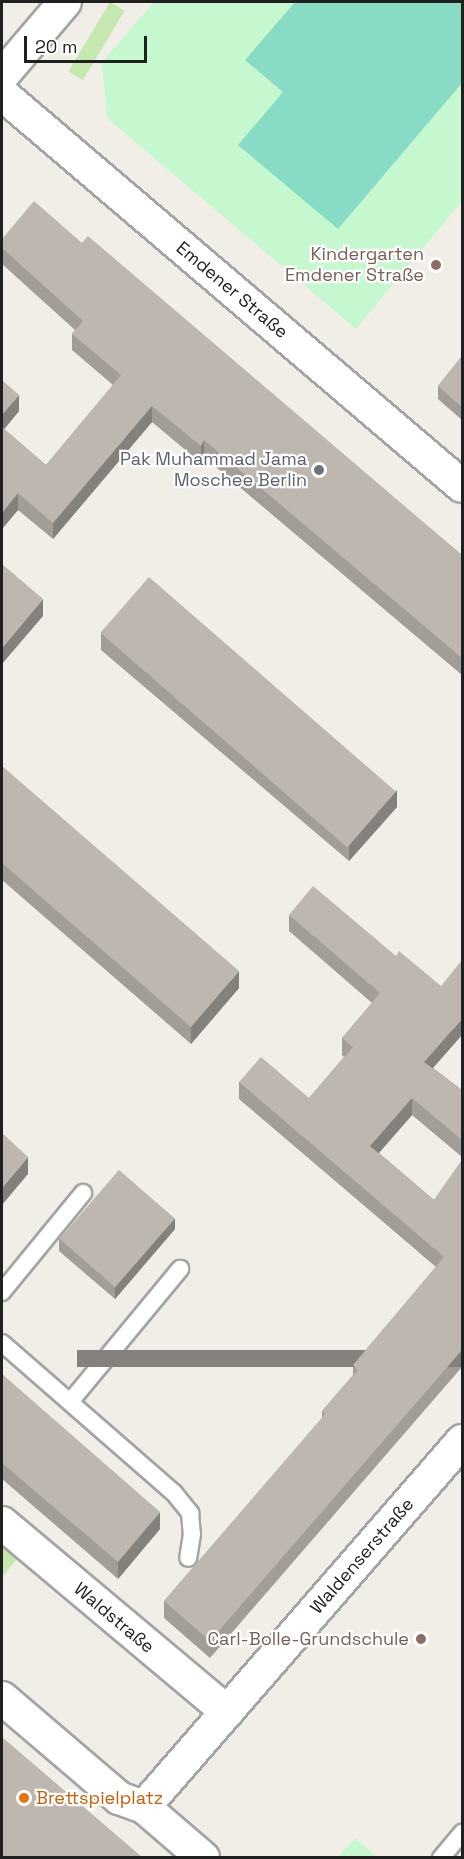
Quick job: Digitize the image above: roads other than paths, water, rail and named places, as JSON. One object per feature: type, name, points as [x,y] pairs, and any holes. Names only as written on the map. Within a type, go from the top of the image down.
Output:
[{"type":"street","points":[[2,76],[65,2]]},
{"type":"street","name":"Emdener Straße","points":[[2,94],[462,486]]},
{"type":"street","name":"Waldenserstraße","points":[[144,1807],[462,1441]]},
{"type":"street","name":"Waldstraße","points":[[2,1523],[227,1712]]},
{"type":"street","points":[[2,1698],[119,1798],[144,1807],[203,1857]]},
{"type":"lane","points":[[2,1292],[83,1192]]},
{"type":"lane","points":[[70,1402],[180,1269]]},
{"type":"lane","points":[[2,1343],[174,1492],[189,1513],[192,1534],[188,1558]]},
{"type":"lane","points":[[441,1857],[462,1833]]},
{"type":"place","name":"Kindergarten Emdener Straße","points":[[436,265]]},
{"type":"place","name":"Pak Muhammad Jama Moschee Berlin","points":[[319,470]]},
{"type":"place","name":"Carl-Bolle-Grundschule","points":[[421,1639]]},
{"type":"place","name":"Brettspielplatz","points":[[24,1798]]}]
